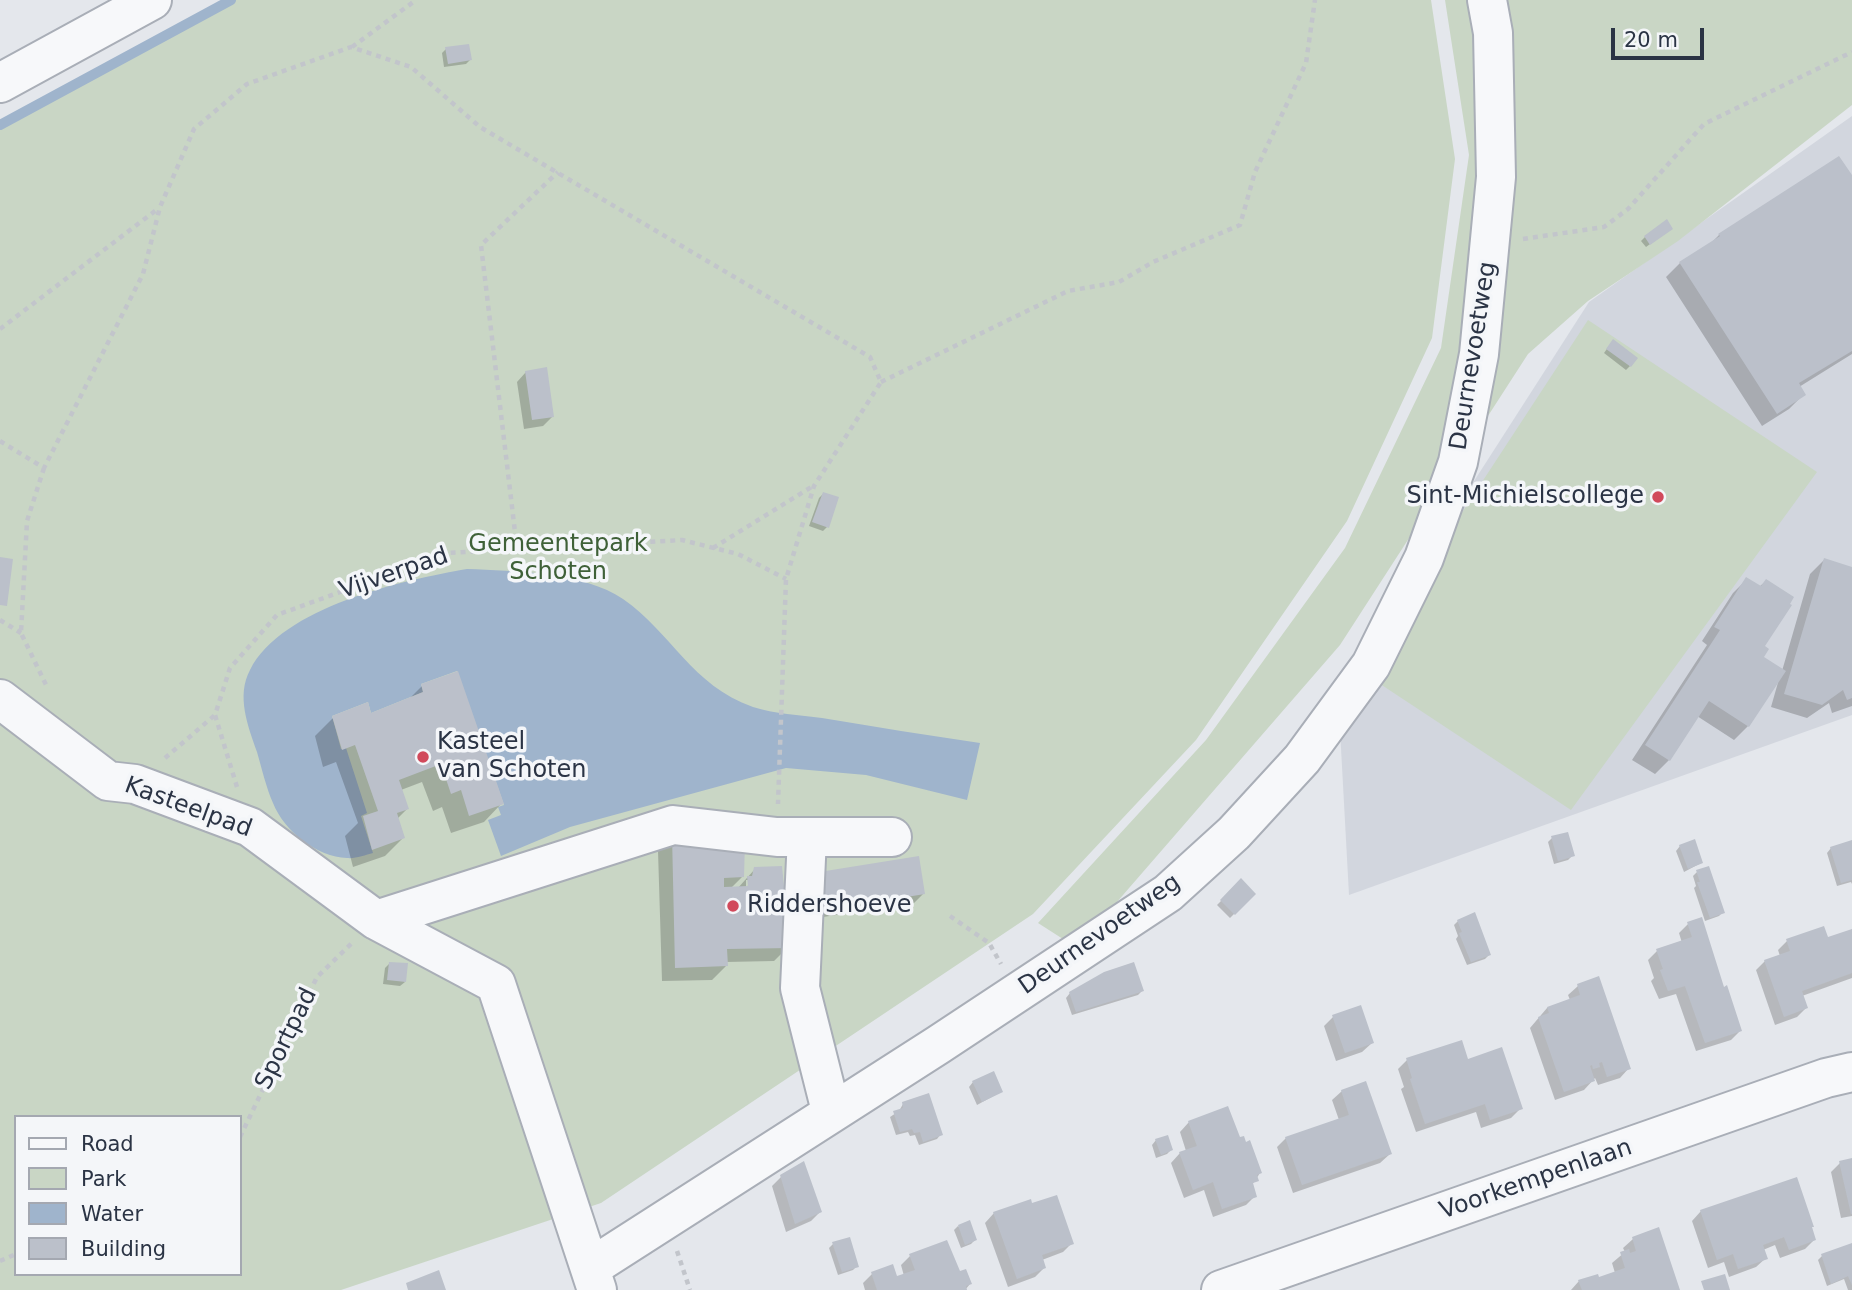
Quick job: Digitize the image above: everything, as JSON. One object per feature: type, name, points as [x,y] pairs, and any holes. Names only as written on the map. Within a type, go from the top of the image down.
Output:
[{"type":"street","points":[[0,83],[152,0]]},
{"type":"street","name":"Deurnevoetweg","points":[[594,1279],[831,1111],[1168,893],[1234,833],[1302,759],[1371,665],[1424,558],[1458,462],[1479,354],[1496,177],[1493,33],[1487,0]]},
{"type":"street","name":"Kasteelpad","points":[[0,699],[108,781],[135,783],[250,827],[376,919],[496,984],[594,1279]]},
{"type":"street","points":[[376,919],[673,825],[777,836],[892,837]]},
{"type":"street","points":[[807,837],[800,988],[831,1111]]},
{"type":"street","name":"Voorkempenlaan","points":[[1221,1290],[1826,1078],[1852,1072]]},
{"type":"path","points":[[0,620],[21,633],[27,521],[44,468],[143,274],[160,208],[194,129],[247,84],[351,47],[416,0]]},
{"type":"path","points":[[779,767],[786,579],[814,486],[881,382],[1068,291],[1119,282],[1153,262],[1240,225],[1255,172],[1306,63],[1315,0]]},
{"type":"path","points":[[351,47],[411,67],[480,127],[870,357],[881,382]]},
{"type":"path","points":[[1490,244],[1604,227],[1628,209],[1704,124],[1852,52]]},
{"type":"path","points":[[517,550],[481,245],[558,172]]},
{"type":"path","points":[[0,329],[160,208]]},
{"type":"path","points":[[0,441],[44,468]]},
{"type":"path","points":[[713,548],[814,486]]},
{"type":"path","name":"Vijverpad","points":[[215,715],[230,668],[276,615],[447,553],[682,540],[738,554],[786,579]]},
{"type":"path","points":[[135,783],[215,715],[250,827]]},
{"type":"path","points":[[950,916],[989,943],[1018,992]]},
{"type":"path","name":"Sportpad","points":[[242,1133],[317,977],[376,919]]},
{"type":"shaded area","name":"Sint-Michielscollege","points":[[1852,116],[1852,715],[1349,895],[1338,693],[1589,302]]},
{"type":"green space","name":"Gemeentepark Schoten","points":[[227,0],[1431,0],[1455,159],[1432,338],[1347,521],[1196,740],[1033,914],[601,1203],[341,1290],[0,1290],[0,125]]},
{"type":"green space","points":[[1445,0],[1852,0],[1852,105],[1678,241],[1588,301],[1528,354],[1340,645],[1077,948],[1038,923],[1206,740],[1345,548],[1441,348],[1469,155]]},
{"type":"green space","points":[[1588,320],[1817,472],[1571,810],[1359,670]]},
{"type":"water","points":[[467,569],[569,578],[607,590],[640,612],[713,686],[753,707],[980,743],[967,800],[866,775],[786,768],[570,827],[501,856],[488,820],[501,815],[498,807],[504,805],[457,671],[421,684],[423,692],[371,713],[368,702],[332,716],[341,749],[346,748],[367,813],[361,816],[373,853],[347,858],[313,848],[285,823],[268,791],[245,711],[244,690],[250,670],[266,648],[288,629],[316,613],[379,589]]},
{"type":"building","points":[[469,44],[472,60],[448,64],[445,47]]},
{"type":"building","points":[[1839,156],[1852,175],[1852,351],[1799,383],[1806,395],[1777,414],[1679,262]]},
{"type":"building","points":[[1667,219],[1673,229],[1650,245],[1644,236]]},
{"type":"building","points":[[1613,339],[1638,358],[1631,367],[1606,349]]},
{"type":"building","points":[[547,367],[554,417],[532,420],[525,371]]},
{"type":"building","points":[[823,492],[839,497],[829,528],[812,522]]},
{"type":"building","points":[[0,557],[13,559],[7,606],[0,605]]},
{"type":"building","points":[[1824,558],[1852,567],[1852,698],[1847,700],[1843,690],[1822,705],[1784,694]]},
{"type":"building","points":[[1746,577],[1761,586],[1766,579],[1794,597],[1790,604],[1792,605],[1765,646],[1769,649],[1764,657],[1786,671],[1749,727],[1709,701],[1670,761],[1645,745],[1720,630],[1714,627]]},
{"type":"building","name":"Kasteel van Schoten","points":[[458,671],[504,804],[469,816],[461,790],[451,794],[441,764],[399,780],[409,809],[397,813],[405,838],[372,850],[363,816],[378,811],[355,745],[342,750],[332,716],[368,702],[371,713],[423,692],[421,684]]},
{"type":"building","points":[[1568,832],[1575,856],[1558,861],[1551,836]]},
{"type":"building","points":[[672,835],[745,841],[744,877],[724,878],[724,887],[748,886],[747,876],[752,876],[754,867],[782,866],[790,948],[727,949],[728,966],[675,968]]},
{"type":"building","points":[[1695,839],[1703,863],[1688,869],[1679,845]]},
{"type":"building","points":[[1852,840],[1852,880],[1841,883],[1830,847]]},
{"type":"building","points":[[919,856],[925,894],[819,911],[813,873]]},
{"type":"building","points":[[1709,866],[1725,913],[1710,918],[1697,882],[1700,882],[1696,870]]},
{"type":"building","points":[[1241,878],[1256,894],[1235,915],[1220,900]]},
{"type":"building","points":[[1475,912],[1491,955],[1471,962],[1459,933],[1462,932],[1457,920]]},
{"type":"building","points":[[1702,917],[1724,987],[1727,985],[1742,1031],[1705,1043],[1685,986],[1668,991],[1656,949],[1692,937],[1687,922]]},
{"type":"building","points":[[1824,926],[1828,937],[1852,929],[1852,973],[1802,991],[1808,1008],[1784,1017],[1764,960],[1790,951],[1786,939]]},
{"type":"building","points":[[389,962],[408,963],[406,982],[387,980]]},
{"type":"building","points":[[1134,962],[1144,991],[1076,1012],[1069,992],[1104,972]]},
{"type":"building","points":[[1599,976],[1631,1069],[1607,1077],[1602,1062],[1599,1063],[1600,1067],[1593,1069],[1592,1065],[1590,1066],[1595,1081],[1564,1092],[1538,1017],[1549,1013],[1547,1007],[1580,995],[1577,984]]},
{"type":"building","points":[[1361,1005],[1374,1043],[1345,1053],[1332,1015]]},
{"type":"building","points":[[1462,1040],[1468,1059],[1502,1047],[1523,1109],[1490,1120],[1485,1104],[1425,1124],[1406,1058]]},
{"type":"building","points":[[994,1071],[1003,1092],[982,1102],[972,1081]]},
{"type":"building","points":[[1366,1081],[1392,1154],[1302,1185],[1285,1137],[1349,1115],[1341,1090]]},
{"type":"building","points":[[929,1093],[943,1135],[923,1142],[920,1132],[914,1133],[912,1129],[900,1132],[893,1111],[903,1108],[902,1102]]},
{"type":"building","points":[[1228,1106],[1240,1137],[1244,1136],[1246,1142],[1250,1140],[1262,1173],[1257,1175],[1259,1181],[1253,1183],[1257,1197],[1222,1209],[1213,1182],[1193,1190],[1179,1152],[1197,1146],[1188,1121]]},
{"type":"building","points":[[1168,1135],[1173,1150],[1161,1155],[1155,1139]]},
{"type":"building","points":[[1852,1158],[1852,1214],[1851,1214],[1839,1161]]},
{"type":"building","points":[[804,1161],[822,1212],[795,1224],[780,1175]]},
{"type":"building","points":[[1797,1177],[1816,1240],[1789,1250],[1784,1237],[1763,1245],[1768,1259],[1738,1269],[1733,1254],[1717,1260],[1700,1210]]},
{"type":"building","points":[[1057,1195],[1074,1244],[1042,1255],[1046,1268],[1017,1279],[993,1212],[1031,1199],[1032,1203]]},
{"type":"building","points":[[970,1220],[977,1240],[965,1245],[958,1225]]},
{"type":"building","points":[[1659,1227],[1680,1290],[1582,1290],[1578,1280],[1598,1274],[1599,1277],[1625,1268],[1620,1252],[1629,1249],[1630,1253],[1636,1251],[1632,1237]]},
{"type":"building","points":[[850,1237],[859,1267],[842,1272],[832,1242]]},
{"type":"building","points":[[947,1240],[960,1271],[966,1269],[972,1284],[966,1286],[967,1290],[877,1290],[871,1272],[893,1264],[897,1276],[915,1270],[909,1254]]},
{"type":"building","points":[[1852,1243],[1852,1285],[1848,1276],[1831,1284],[1821,1254]]},
{"type":"building","points":[[439,1270],[446,1290],[408,1290],[406,1283]]},
{"type":"building","points":[[1725,1274],[1730,1290],[1704,1290],[1701,1281]]},
{"type":"waterway","points":[[0,125],[231,0]]},
{"type":"place","name":"Sint-Michielscollege","points":[[1658,497]]},
{"type":"place","name":"Kasteel van Schoten","points":[[423,757]]},
{"type":"place","name":"Riddershoeve","points":[[733,906]]}]
